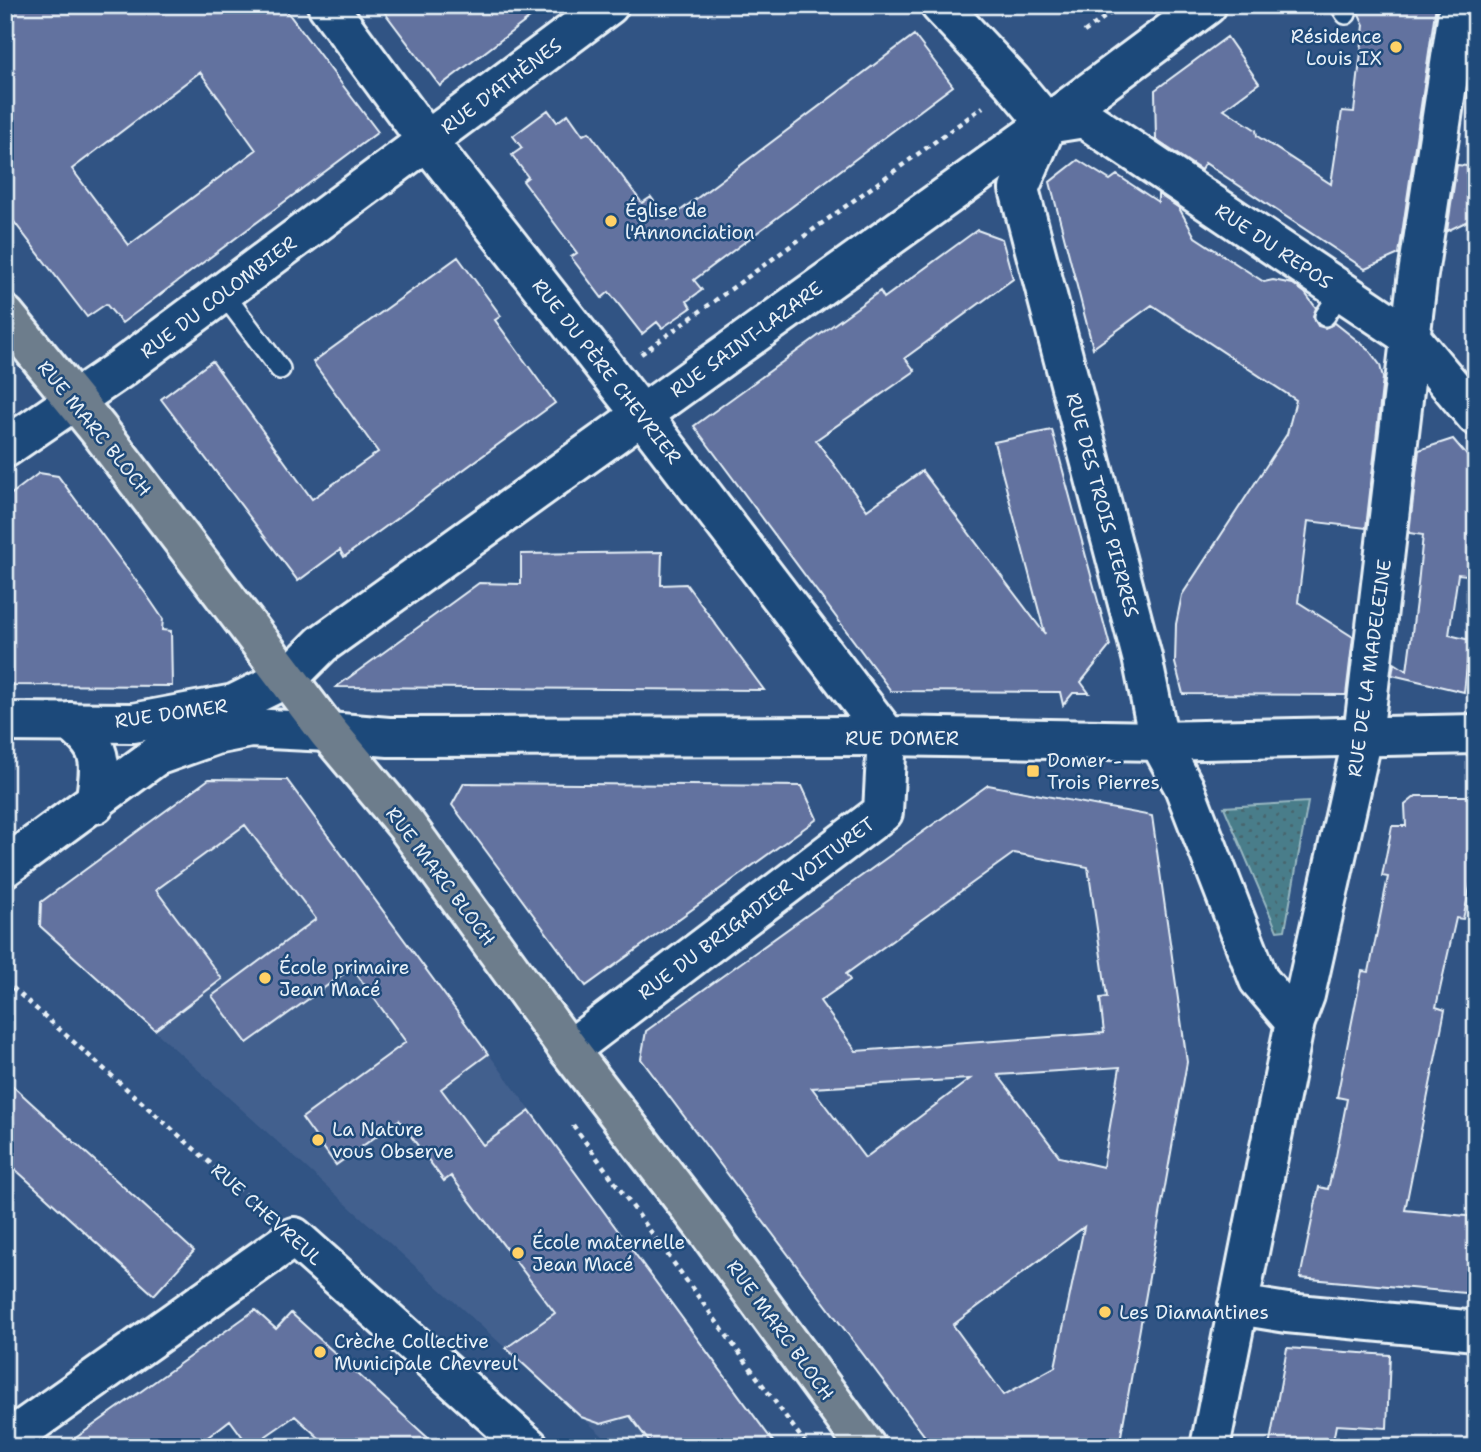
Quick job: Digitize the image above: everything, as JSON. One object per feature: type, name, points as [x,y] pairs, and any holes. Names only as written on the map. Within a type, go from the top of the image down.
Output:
[{"type":"main road","name":"RUE MARC BLOCH","points":[[5,315],[289,677],[328,732],[405,825],[569,1050],[701,1222],[866,1447]]},
{"type":"street","name":"RUE DU PÈRE CHEVRIER","points":[[327,5],[428,142],[642,415],[887,736]]},
{"type":"street","name":"RUE D'ATHÈNES","points":[[428,142],[608,5]]},
{"type":"street","points":[[940,5],[1013,82],[1047,124]]},
{"type":"street","name":"RUE SAINT-LAZARE","points":[[289,677],[322,645],[1047,124],[1207,5]]},
{"type":"street","name":"RUE DE LA MADELEINE","points":[[1210,1447],[1295,1022],[1305,995],[1363,736],[1410,337],[1459,5]]},
{"type":"street","name":"RUE DU REPOS","points":[[1047,124],[1084,118],[1333,303],[1410,337],[1476,416]]},
{"type":"street","name":"RUE DES TROIS PIERRES","points":[[1047,124],[1018,189],[1142,656],[1159,741],[1184,787],[1259,980],[1295,1022]]},
{"type":"street","name":"RUE DU COLOMBIER","points":[[5,448],[223,293],[428,142]]},
{"type":"street","name":"RUE DOMER","points":[[5,722],[132,723],[234,704],[289,677]]},
{"type":"street","points":[[70,722],[91,738],[99,755],[100,769],[95,804]]},
{"type":"street","points":[[5,867],[95,804],[156,756],[215,735],[250,728],[328,732]]},
{"type":"street","name":"RUE DOMER","points":[[328,732],[389,737],[887,736],[1159,741],[1476,734]]},
{"type":"street","name":"RUE DU BRIGADIER VOITURET","points":[[569,1050],[883,812],[887,736]]},
{"type":"street","points":[[5,1442],[294,1237]]},
{"type":"street","name":"RUE CHEVREUL","points":[[294,1237],[530,1447]]},
{"type":"street","points":[[1238,1304],[1279,1312],[1476,1331]]},
{"type":"lane","points":[[223,293],[281,369]]},
{"type":"path","points":[[1084,32],[1122,5]]},
{"type":"path","points":[[640,355],[955,129],[990,99]]},
{"type":"path","name":"RUE CHEVREUL","points":[[5,981],[294,1237]]},
{"type":"shaded area","points":[[207,780],[287,780],[778,1447],[615,1447],[40,927],[41,902]]},
{"type":"green space","points":[[1308,802],[1285,930],[1277,931],[1224,807]]},
{"type":"building","points":[[5,5],[282,5],[378,132],[122,323],[106,304],[87,317],[5,210]],"holes":[[[200,72],[256,150],[129,245],[72,169]]]},
{"type":"building","points":[[379,5],[547,5],[440,86]]},
{"type":"building","points":[[1355,5],[1436,5],[1399,254],[1365,269],[1205,163],[1201,170],[1156,140],[1155,90],[1227,37],[1259,83],[1224,109],[1256,130],[1257,136],[1331,184],[1342,111],[1354,112],[1364,25]]},
{"type":"building","points":[[914,35],[953,86],[694,280],[702,290],[687,301],[691,308],[662,328],[657,322],[642,334],[609,292],[602,298],[571,257],[577,253],[523,181],[528,177],[512,155],[522,148],[513,136],[548,110],[557,122],[568,114],[583,135],[589,132],[642,203],[651,197],[668,220]]},
{"type":"building","points":[[1078,160],[1110,180],[1117,175],[1158,202],[1158,194],[1179,208],[1195,237],[1264,282],[1273,280],[1293,284],[1305,293],[1316,308],[1313,316],[1318,326],[1325,328],[1335,323],[1368,349],[1380,365],[1383,378],[1366,528],[1308,521],[1298,602],[1353,637],[1346,695],[1183,694],[1175,663],[1176,624],[1182,595],[1287,434],[1296,400],[1152,305],[1093,348],[1050,182]]},
{"type":"building","points":[[1457,165],[1476,167],[1476,217],[1447,231]]},
{"type":"building","points":[[977,230],[1002,239],[1013,279],[905,358],[915,371],[816,440],[867,510],[922,471],[1045,634],[994,442],[1052,430],[1110,646],[1081,682],[1089,693],[1073,693],[1063,705],[1060,692],[891,691],[694,426],[880,291],[884,298]]},
{"type":"building","points":[[458,257],[501,316],[495,320],[555,403],[344,557],[340,550],[298,581],[161,399],[212,361],[312,499],[378,452],[313,362]]},
{"type":"building","points":[[1453,439],[1476,466],[1476,576],[1458,574],[1449,635],[1470,640],[1464,692],[1392,675],[1394,663],[1407,671],[1417,594],[1423,535],[1409,533],[1419,450]]},
{"type":"building","points":[[39,473],[58,476],[163,619],[162,630],[171,631],[172,686],[5,685],[5,606],[11,551],[5,544],[5,499]]},
{"type":"building","points":[[662,552],[661,585],[686,584],[764,690],[336,687],[479,583],[521,584],[521,554]]},
{"type":"building","points":[[209,779],[287,780],[488,1054],[441,1089],[483,1145],[530,1111],[777,1447],[653,1447],[630,1416],[601,1424],[581,1417],[506,1348],[555,1313],[451,1176],[444,1181],[399,1120],[336,1165],[302,1118],[406,1042],[352,968],[247,1043],[212,996],[316,919],[245,825],[156,890],[222,979],[155,1030],[40,926],[41,902]]},
{"type":"building","points":[[464,783],[802,786],[817,819],[586,986],[452,805]]},
{"type":"building","points":[[988,785],[1152,816],[1187,1062],[1119,1447],[933,1447],[641,1059],[646,1031]],"holes":[[[1014,853],[1088,867],[1107,997],[1100,998],[1104,1033],[856,1051],[820,1001],[850,980],[846,974]],[[1120,1067],[1103,1167],[1060,1157],[998,1075]],[[970,1079],[865,1158],[812,1088]],[[1084,1227],[1055,1367],[1004,1395],[953,1325]]]},
{"type":"building","points":[[1416,796],[1476,796],[1476,878],[1472,878],[1463,919],[1456,918],[1436,1007],[1445,1010],[1405,1210],[1476,1217],[1476,1294],[1300,1278],[1319,1187],[1328,1189],[1336,1156],[1347,1099],[1337,1097],[1362,971],[1369,972],[1388,877],[1382,876],[1392,826],[1406,826],[1405,805]]},
{"type":"building","points":[[5,1079],[194,1251],[154,1295],[5,1160]]},
{"type":"building","points":[[255,1310],[276,1329],[291,1313],[438,1447],[329,1447],[295,1416],[250,1447],[230,1420],[195,1447],[63,1447]]},
{"type":"building","points":[[1287,1348],[1390,1355],[1387,1428],[1336,1425],[1332,1447],[1269,1447]]},
{"type":"place","name":"Résidence Louis IX","points":[[1396,47]]},
{"type":"place","name":"Église de l'Annonciation","points":[[611,221]]},
{"type":"place","name":"Domer - Trois Pierres","points":[[1033,771]]},
{"type":"place","name":"École primaire Jean Macé","points":[[265,978]]},
{"type":"place","name":"La Nature vous Observe","points":[[318,1140]]},
{"type":"place","name":"École maternelle Jean Macé","points":[[518,1253]]},
{"type":"place","name":"Les Diamantines","points":[[1105,1312]]},
{"type":"place","name":"Crèche Collective Municipale Chevreul","points":[[320,1352]]}]
